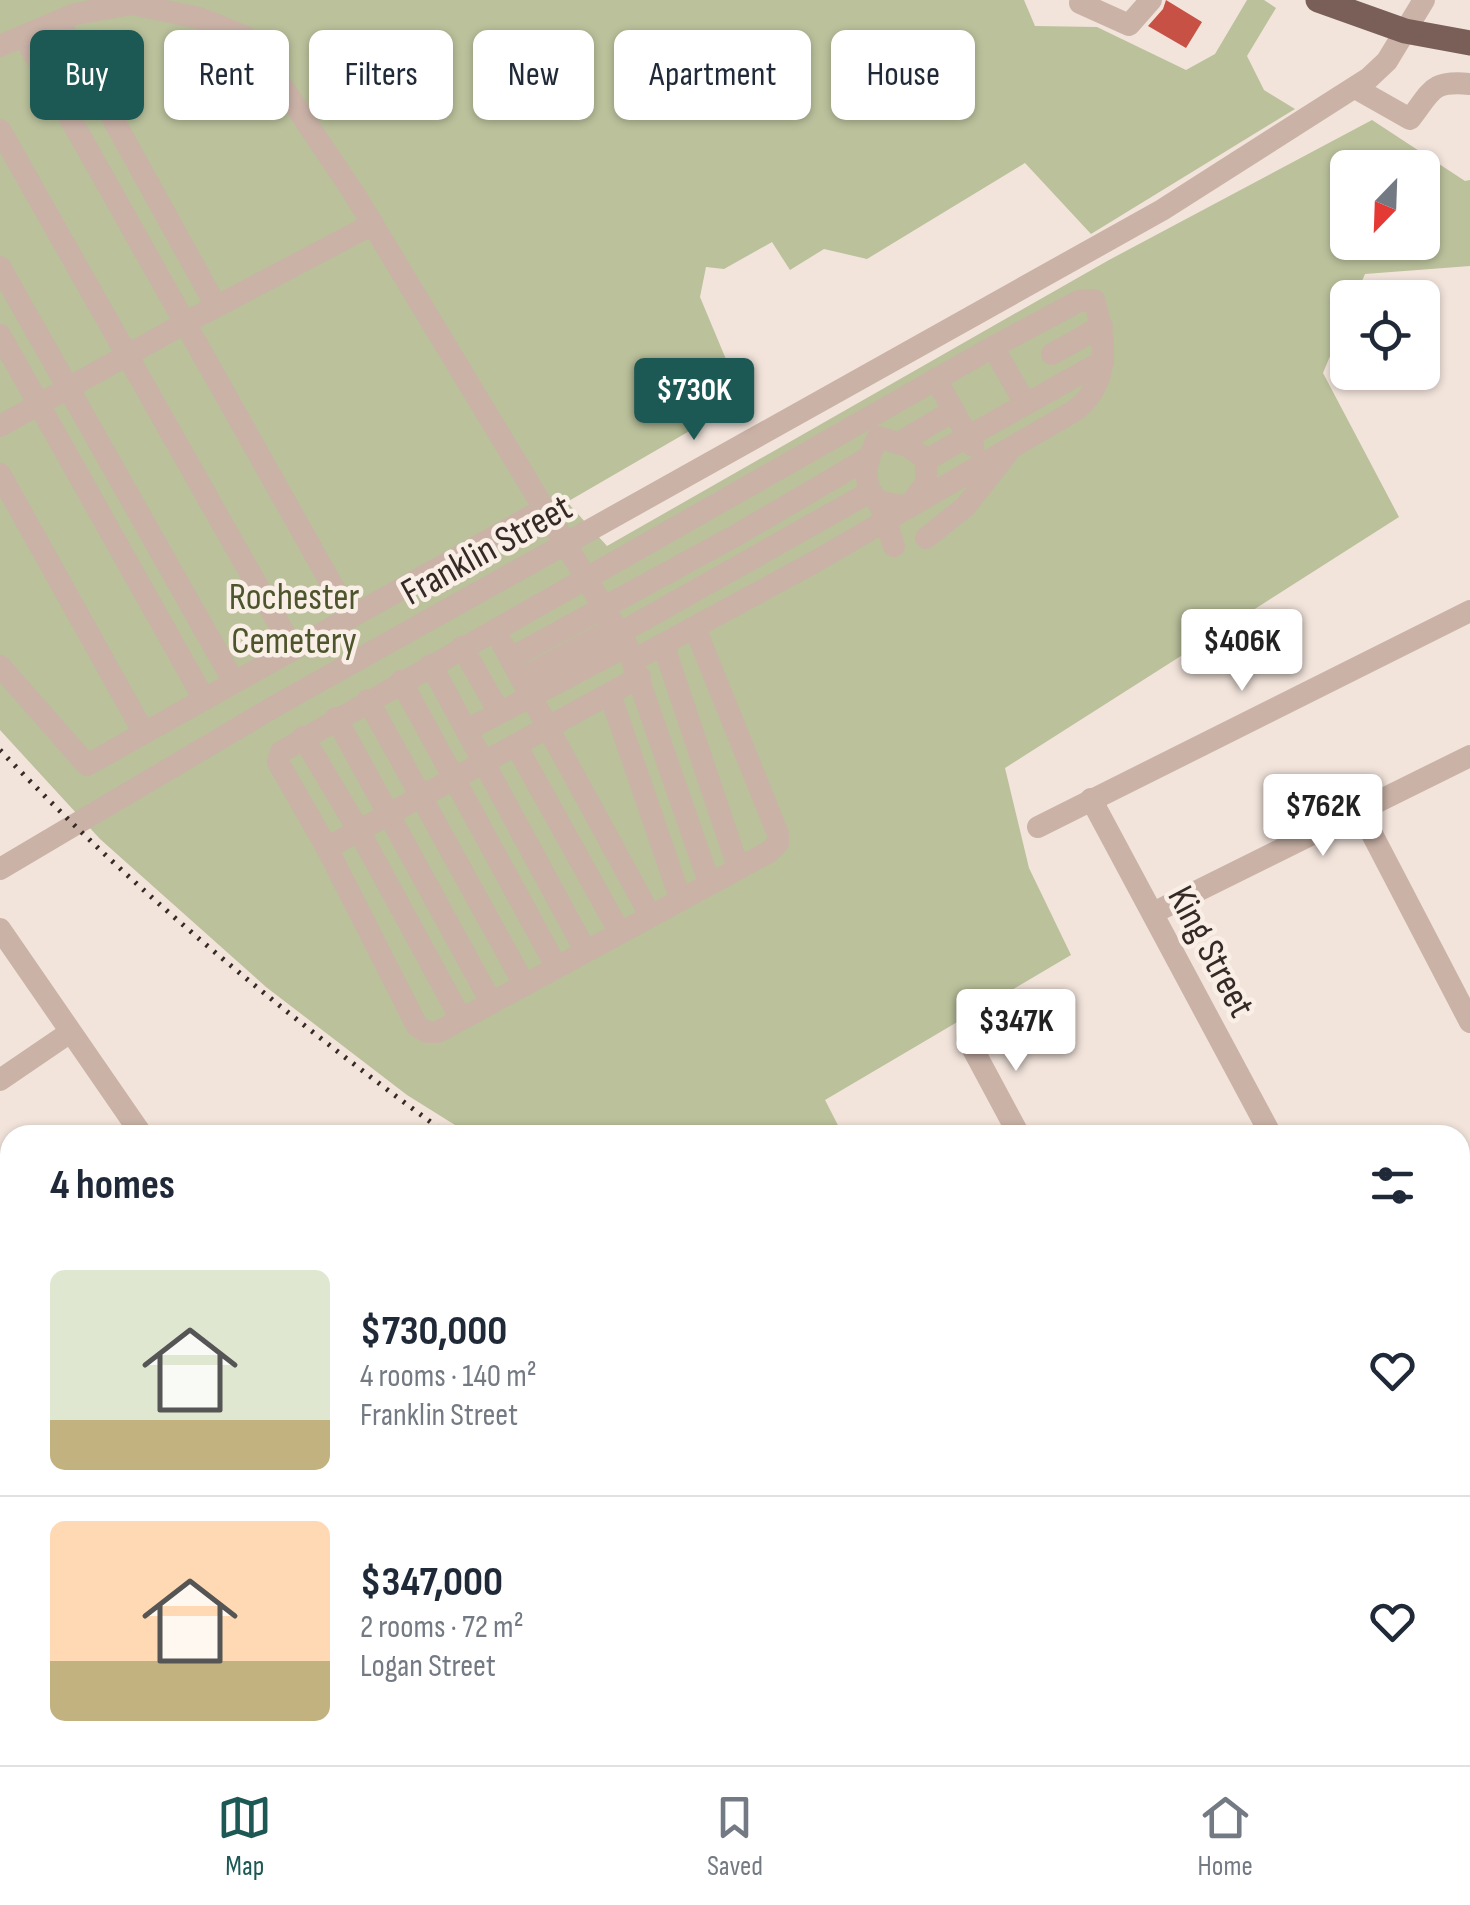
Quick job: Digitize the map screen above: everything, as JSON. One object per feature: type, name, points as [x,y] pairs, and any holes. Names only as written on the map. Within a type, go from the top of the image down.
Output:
[{"type":"main road","points":[[1318,0],[1405,31],[1470,42]]},
{"type":"street","points":[[1084,0],[1080,3],[1129,25],[1151,0]]},
{"type":"street","name":"Franklin Street","points":[[0,869],[302,692],[1162,210],[1356,89],[1380,68],[1424,0]]},
{"type":"street","points":[[0,46],[75,14],[132,4],[200,18],[246,37],[373,224],[624,642],[709,882]]},
{"type":"street","points":[[59,21],[216,306]]},
{"type":"street","points":[[24,36],[350,617]]},
{"type":"street","points":[[1356,89],[1410,119],[1436,86],[1443,82],[1470,84]]},
{"type":"street","points":[[0,130],[294,649]]},
{"type":"street","points":[[0,426],[373,224]]},
{"type":"street","points":[[0,266],[234,682]]},
{"type":"street","points":[[466,730],[500,712],[521,677],[624,642],[878,504],[912,504],[988,469],[1012,448],[1086,402],[1103,361],[1102,326],[1094,300],[1086,298],[936,379],[879,439],[624,642],[521,677]]},
{"type":"street","points":[[1052,354],[1102,326]]},
{"type":"street","points":[[0,335],[204,699]]},
{"type":"street","points":[[993,348],[1025,403]]},
{"type":"street","points":[[926,460],[1103,361]]},
{"type":"street","points":[[936,379],[988,469]]},
{"type":"street","points":[[854,384],[879,439],[919,452],[926,460],[926,483],[912,504]]},
{"type":"street","points":[[695,628],[778,834],[778,843],[438,1032],[427,1032],[417,1026],[278,762],[287,746],[587,576],[879,439],[953,411]]},
{"type":"street","points":[[879,439],[864,472],[894,546]]},
{"type":"street","points":[[926,538],[964,507],[988,469]]},
{"type":"street","points":[[0,474],[144,733]]},
{"type":"street","points":[[624,642],[663,644],[695,628],[812,564],[878,504]]},
{"type":"street","points":[[0,666],[87,765],[544,509]]},
{"type":"street","points":[[1038,826],[1470,611]]},
{"type":"street","points":[[494,629],[650,914]]},
{"type":"street","points":[[624,642],[610,694],[680,898]]},
{"type":"street","points":[[663,644],[738,868]]},
{"type":"street","points":[[462,647],[500,712]]},
{"type":"street","points":[[431,665],[585,950]]},
{"type":"street","points":[[401,681],[556,966]]},
{"type":"street","points":[[302,692],[320,727],[359,830],[461,1019]]},
{"type":"street","points":[[326,848],[610,694]]},
{"type":"street","points":[[368,700],[524,984]]},
{"type":"street","points":[[320,727],[388,815],[492,1002]]},
{"type":"street","points":[[516,744],[620,932]]},
{"type":"street","points":[[1152,914],[1470,756]]},
{"type":"street","name":"King Street","points":[[1091,800],[1266,1125]]},
{"type":"street","points":[[1360,811],[1470,1022]]},
{"type":"street","points":[[0,929],[135,1125]]},
{"type":"street","points":[[0,1080],[69,1033]]},
{"type":"street","points":[[967,1038],[1014,1125]]},
{"type":"green space","name":"Rochester Cemetery","points":[[0,0],[1024,0],[1035,26],[1097,27],[1186,70],[1215,54],[1247,0],[1264,0],[1276,8],[1247,56],[1264,90],[1295,109],[1091,234],[1025,163],[867,259],[824,249],[790,270],[772,242],[724,269],[706,267],[700,297],[743,400],[567,502],[607,546],[1109,260],[1372,120],[1418,150],[1330,150],[1330,260],[1440,260],[1440,165],[1465,181],[1470,180],[1470,266],[1365,274],[1362,280],[1330,280],[1330,356],[1323,373],[1399,517],[1005,768],[1029,868],[1071,955],[825,1100],[838,1125],[455,1125],[407,1095],[266,987],[100,839],[0,730]]},
{"type":"building","points":[[1166,0],[1202,22],[1186,48],[1148,26]]},
{"type":"railway","points":[[0,750],[106,855],[215,953],[435,1125]]}]
